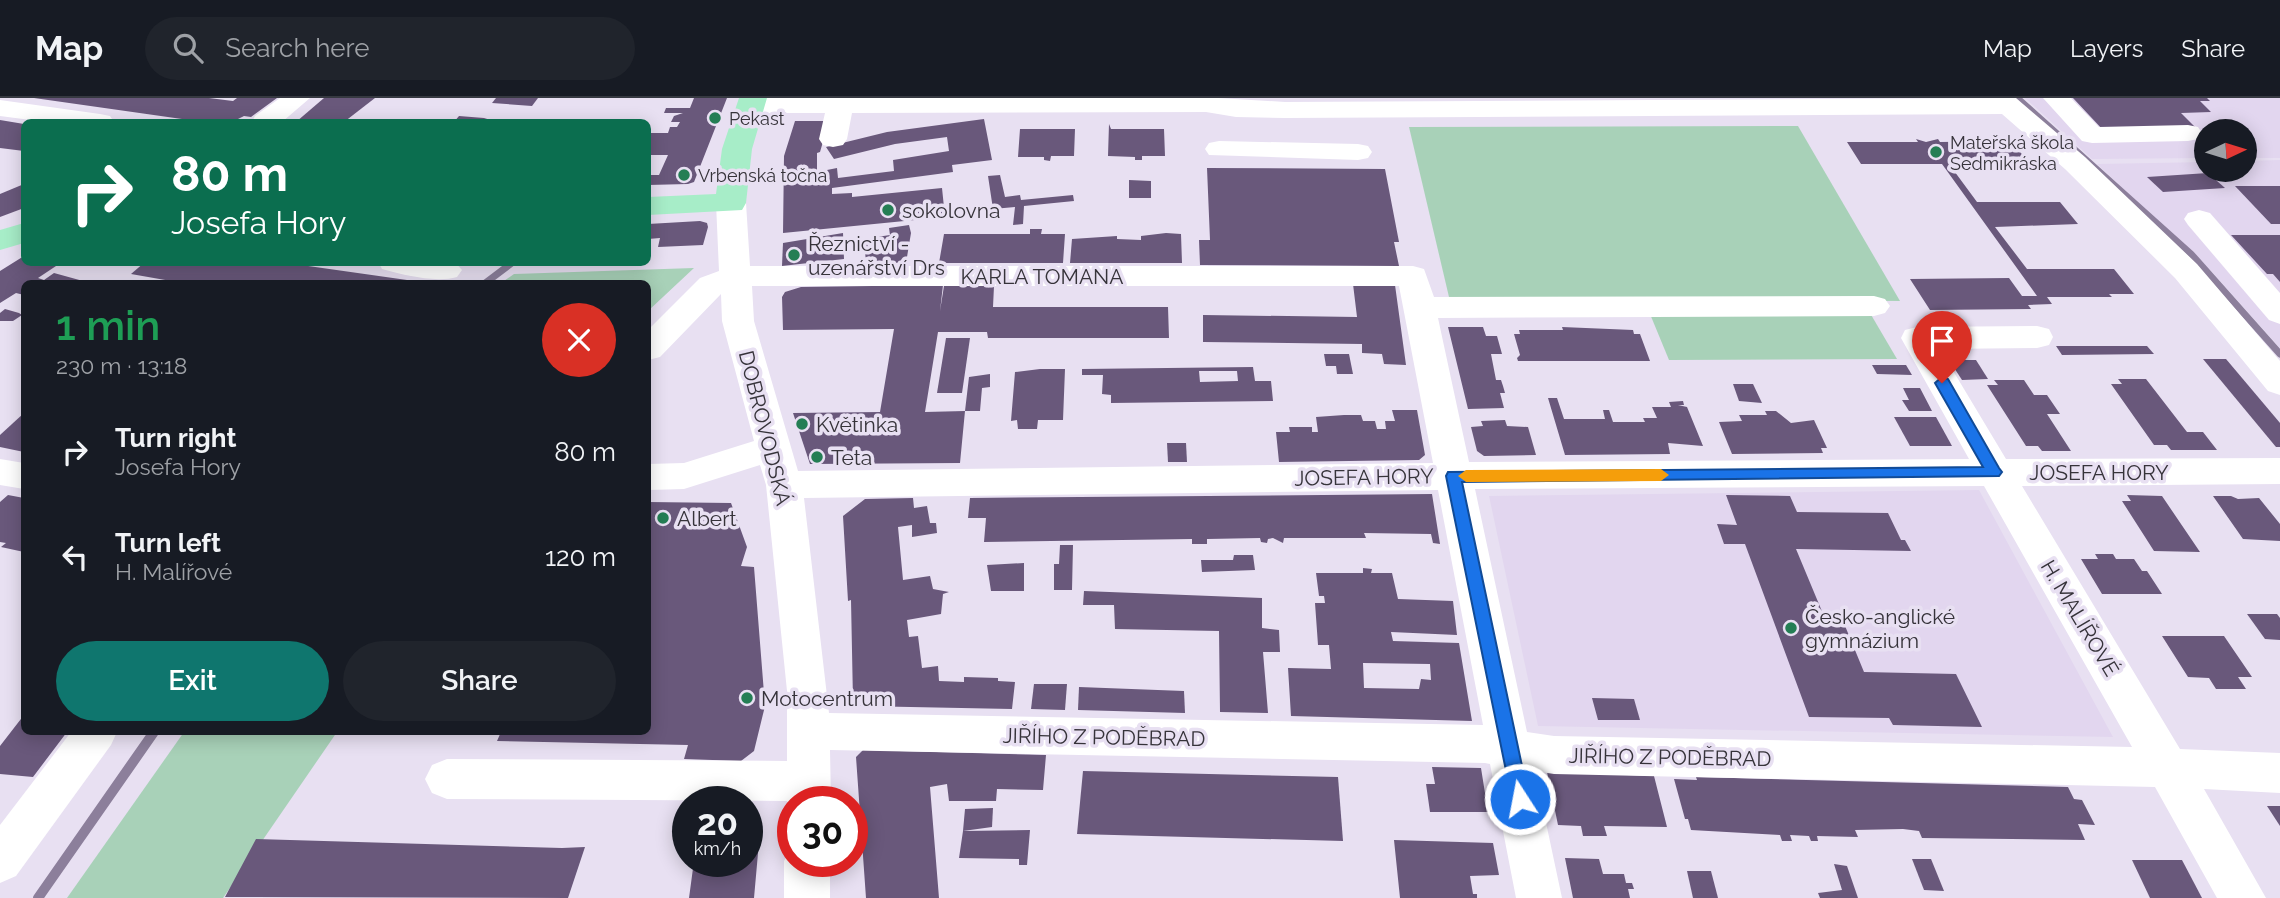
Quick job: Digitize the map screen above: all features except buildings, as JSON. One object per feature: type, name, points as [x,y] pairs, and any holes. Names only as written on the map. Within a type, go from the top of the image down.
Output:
[{"type":"main road","name":"DOBROVODSKÁ","points":[[731,203],[734,172],[751,102]]},
{"type":"main road","points":[[651,206],[731,203]]},
{"type":"main road","points":[[0,240],[21,234]]},
{"type":"street","points":[[269,119],[297,98]]},
{"type":"street","points":[[2056,98],[2092,135],[2188,133]]},
{"type":"street","points":[[751,102],[840,104],[872,101],[1206,101],[1236,109],[1285,110],[1384,103],[2004,102],[2075,163],[2186,271],[2280,383]]},
{"type":"street","points":[[833,139],[840,104]]},
{"type":"street","points":[[0,108],[79,119]]},
{"type":"street","points":[[1285,110],[1295,150]]},
{"type":"street","points":[[1219,149],[1358,152]]},
{"type":"street","name":"DOBROVODSKÁ","points":[[731,203],[738,321],[783,485],[808,691],[809,786]]},
{"type":"street","points":[[2199,219],[2280,313]]},
{"type":"street","points":[[413,266],[443,272]]},
{"type":"street","points":[[651,346],[711,285],[735,276]]},
{"type":"street","name":"KARLA TOMANA","points":[[735,276],[1182,276]]},
{"type":"street","points":[[1423,320],[1539,898]]},
{"type":"street","name":"H. MALÍŘOVÉ","points":[[2037,337],[1917,338],[2243,898]]},
{"type":"street","points":[[651,477],[684,476],[772,449]]},
{"type":"street","name":"JOSEFA HORY","points":[[783,485],[1453,476],[2280,471]]},
{"type":"street","points":[[0,472],[21,476]]},
{"type":"street","name":"JIŘÍHO Z PODĚBRAD","points":[[809,731],[1485,744],[1555,755],[2168,768],[2280,773]]},
{"type":"street","points":[[0,861],[94,735]]},
{"type":"street","points":[[446,779],[777,790]]},
{"type":"street","points":[[807,877],[807,898]]},
{"type":"lane","points":[[1182,276],[1413,276],[1423,320],[1874,306]]},
{"type":"shaded area","points":[[2025,98],[2280,98],[2280,158],[2258,158],[2258,119],[2194,119],[2194,158],[2092,159]]},
{"type":"shaded area","points":[[2280,160],[2280,348],[2214,274],[2097,164],[2194,162],[2194,182],[2258,182],[2258,161]]},
{"type":"shaded area","points":[[1979,490],[2113,737],[1538,726],[1489,496]]},
{"type":"green space","points":[[1798,126],[1900,301],[1449,297],[1409,127]]},
{"type":"green space","points":[[694,268],[651,308],[651,280],[505,280],[514,274]]},
{"type":"green space","points":[[1870,313],[1897,359],[1669,360],[1650,314]]},
{"type":"green space","points":[[182,735],[335,735],[223,898],[67,898]]},
{"type":"waterway","points":[[2017,98],[2191,254],[2280,354]]},
{"type":"waterway","points":[[489,280],[508,266]]},
{"type":"waterway","points":[[38,898],[152,735]]},
{"type":"slow traffic","points":[[1466,476],[1661,475]]},
{"type":"place","name":"Pekast","points":[[715,118]]},
{"type":"place","name":"Mateřská škola Sedmikráska","points":[[1936,152]]},
{"type":"place","name":"Vrbenská točna","points":[[684,175]]},
{"type":"place","name":"sokolovna","points":[[888,210]]},
{"type":"place","name":"Řeznictví - uzenářství Drs","points":[[794,255]]},
{"type":"place","name":"Květinka","points":[[802,424]]},
{"type":"place","name":"Teta","points":[[817,457]]},
{"type":"place","name":"Albert","points":[[663,518]]},
{"type":"place","name":"Česko-anglické gymnázium","points":[[1791,628]]},
{"type":"place","name":"Motocentrum","points":[[747,698]]},
{"type":"route","points":[[1520,799],[1453,476],[1994,472],[1942,383]]}]
